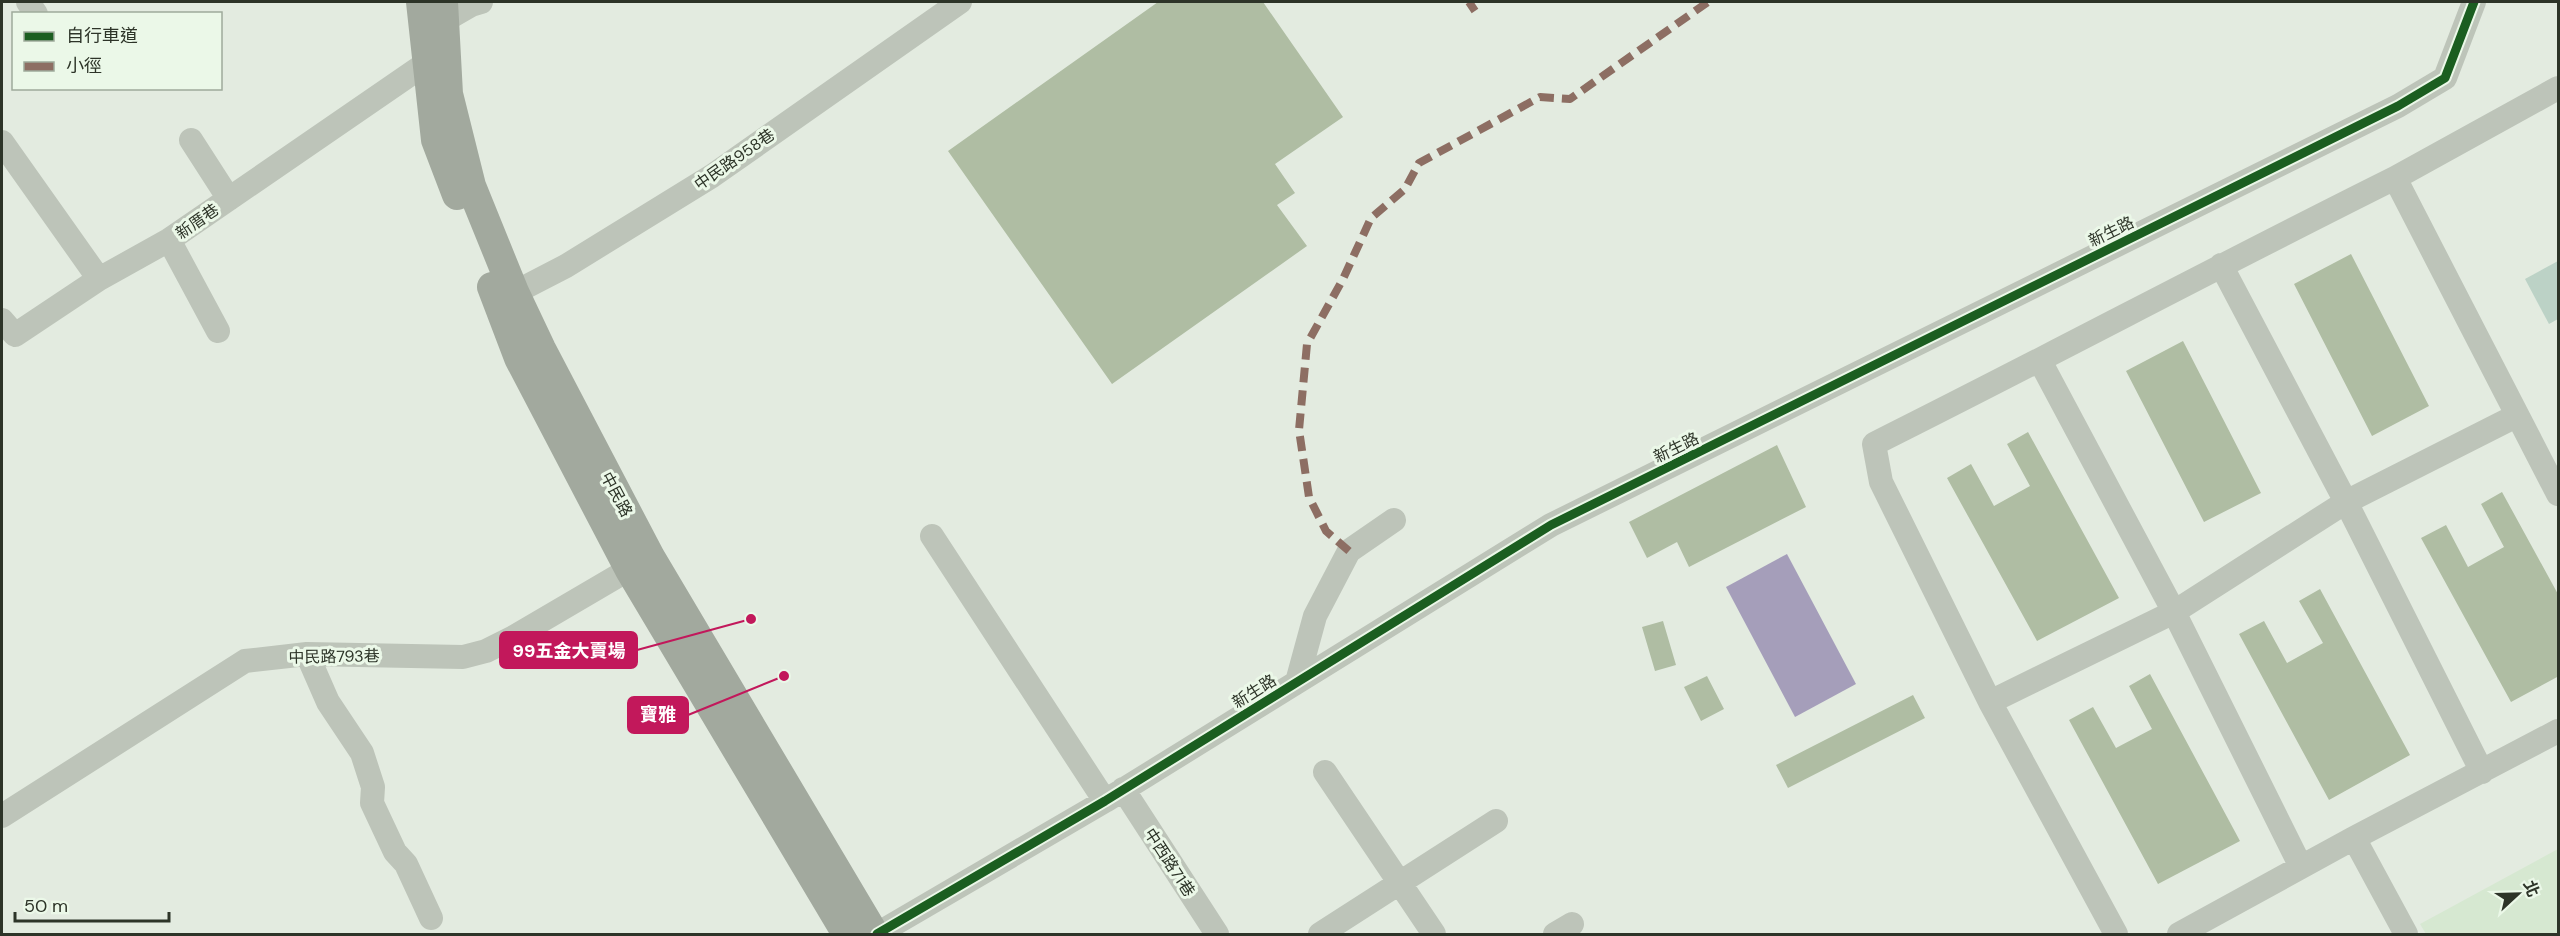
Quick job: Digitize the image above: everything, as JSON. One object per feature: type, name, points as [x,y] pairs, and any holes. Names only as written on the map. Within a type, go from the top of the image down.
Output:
[{"type":"main road","name":"中民路","points":[[421,2],[436,140],[506,297],[541,349],[640,564],[847,934]]},
{"type":"main road","name":"中民路","points":[[444,11],[448,94],[471,186],[506,297]]},
{"type":"main road","name":"中民路","points":[[640,564],[875,934]]},
{"type":"street","points":[[428,62],[444,11],[481,2]]},
{"type":"street","name":"中民路958巷","points":[[506,297],[566,266],[712,176],[960,2]]},
{"type":"street","name":"新生路","points":[[875,934],[1114,795],[1551,525],[2398,106],[2445,78],[2474,2]]},
{"type":"street","name":"新厝巷","points":[[2,321],[15,335],[99,279],[169,240],[428,62]]},
{"type":"street","points":[[2116,934],[1990,702],[1881,482],[1874,444],[2395,178],[2559,88]]},
{"type":"street","points":[[191,141],[229,199]]},
{"type":"street","points":[[2,142],[99,279]]},
{"type":"street","points":[[2395,178],[2516,416],[2559,494]]},
{"type":"street","points":[[169,240],[218,331]]},
{"type":"street","points":[[2221,265],[2346,502],[2482,772]]},
{"type":"street","points":[[2040,361],[2174,612],[2301,867]]},
{"type":"street","points":[[1990,702],[2174,612],[2346,502],[2516,416]]},
{"type":"street","points":[[1297,682],[1315,616],[1349,551],[1394,520]]},
{"type":"street","name":"中西路71巷","points":[[932,536],[1114,795],[1217,934]]},
{"type":"street","name":"中民路793巷","points":[[2,816],[245,661],[307,654],[463,657],[486,651],[512,638],[640,564]]},
{"type":"street","points":[[307,654],[328,702],[362,753],[373,787],[372,803],[395,852],[406,864],[431,918]]},
{"type":"street","points":[[2179,934],[2354,838],[2559,731]]},
{"type":"street","points":[[1325,772],[1434,934]]},
{"type":"street","points":[[1320,934],[1496,821]]},
{"type":"street","points":[[2354,838],[2406,934]]},
{"type":"shaded area","points":[[2558,261],[2558,319],[2549,324],[2525,279]]},
{"type":"shaded area","points":[[1787,554],[1856,684],[1795,717],[1726,587]]},
{"type":"shaded area","points":[[2558,849],[2558,934],[2426,934],[2420,924]]},
{"type":"building","points":[[1158,2],[1263,2],[1343,117],[1275,164],[1295,193],[1277,205],[1307,246],[1112,384],[948,151]]},
{"type":"building","points":[[2351,254],[2429,406],[2372,436],[2294,284]]},
{"type":"building","points":[[2183,341],[2261,493],[2204,522],[2126,371]]},
{"type":"building","points":[[2028,432],[2119,598],[2037,641],[1947,478],[1971,464],[1994,506],[2030,486],[2007,444]]},
{"type":"building","points":[[1777,445],[1806,507],[1689,567],[1677,542],[1647,558],[1629,522]]},
{"type":"building","points":[[2502,492],[2559,596],[2559,676],[2511,702],[2421,538],[2446,525],[2468,567],[2504,547],[2481,504]]},
{"type":"building","points":[[2320,589],[2410,755],[2329,800],[2239,634],[2264,621],[2287,663],[2323,643],[2299,601]]},
{"type":"building","points":[[1663,621],[1676,665],[1655,671],[1642,627]]},
{"type":"building","points":[[2150,674],[2240,841],[2158,884],[2069,720],[2093,707],[2116,748],[2152,729],[2129,686]]},
{"type":"building","points":[[1707,676],[1724,709],[1701,721],[1684,687]]},
{"type":"building","points":[[1913,695],[1925,718],[1788,788],[1776,765]]},
{"type":"marked path","points":[[1469,2],[1475,11]]},
{"type":"marked path","points":[[1349,551],[1326,531],[1309,497],[1299,430],[1307,344],[1343,279],[1371,218],[1405,189],[1419,163],[1540,97],[1570,99],[1708,2]]},
{"type":"cycle path","points":[[877,934],[1105,801],[1551,525],[2398,106],[2445,78],[2474,2]]},
{"type":"place","name":"99五金大賣場","points":[[751,619]]},
{"type":"place","name":"寶雅","points":[[784,676]]}]
